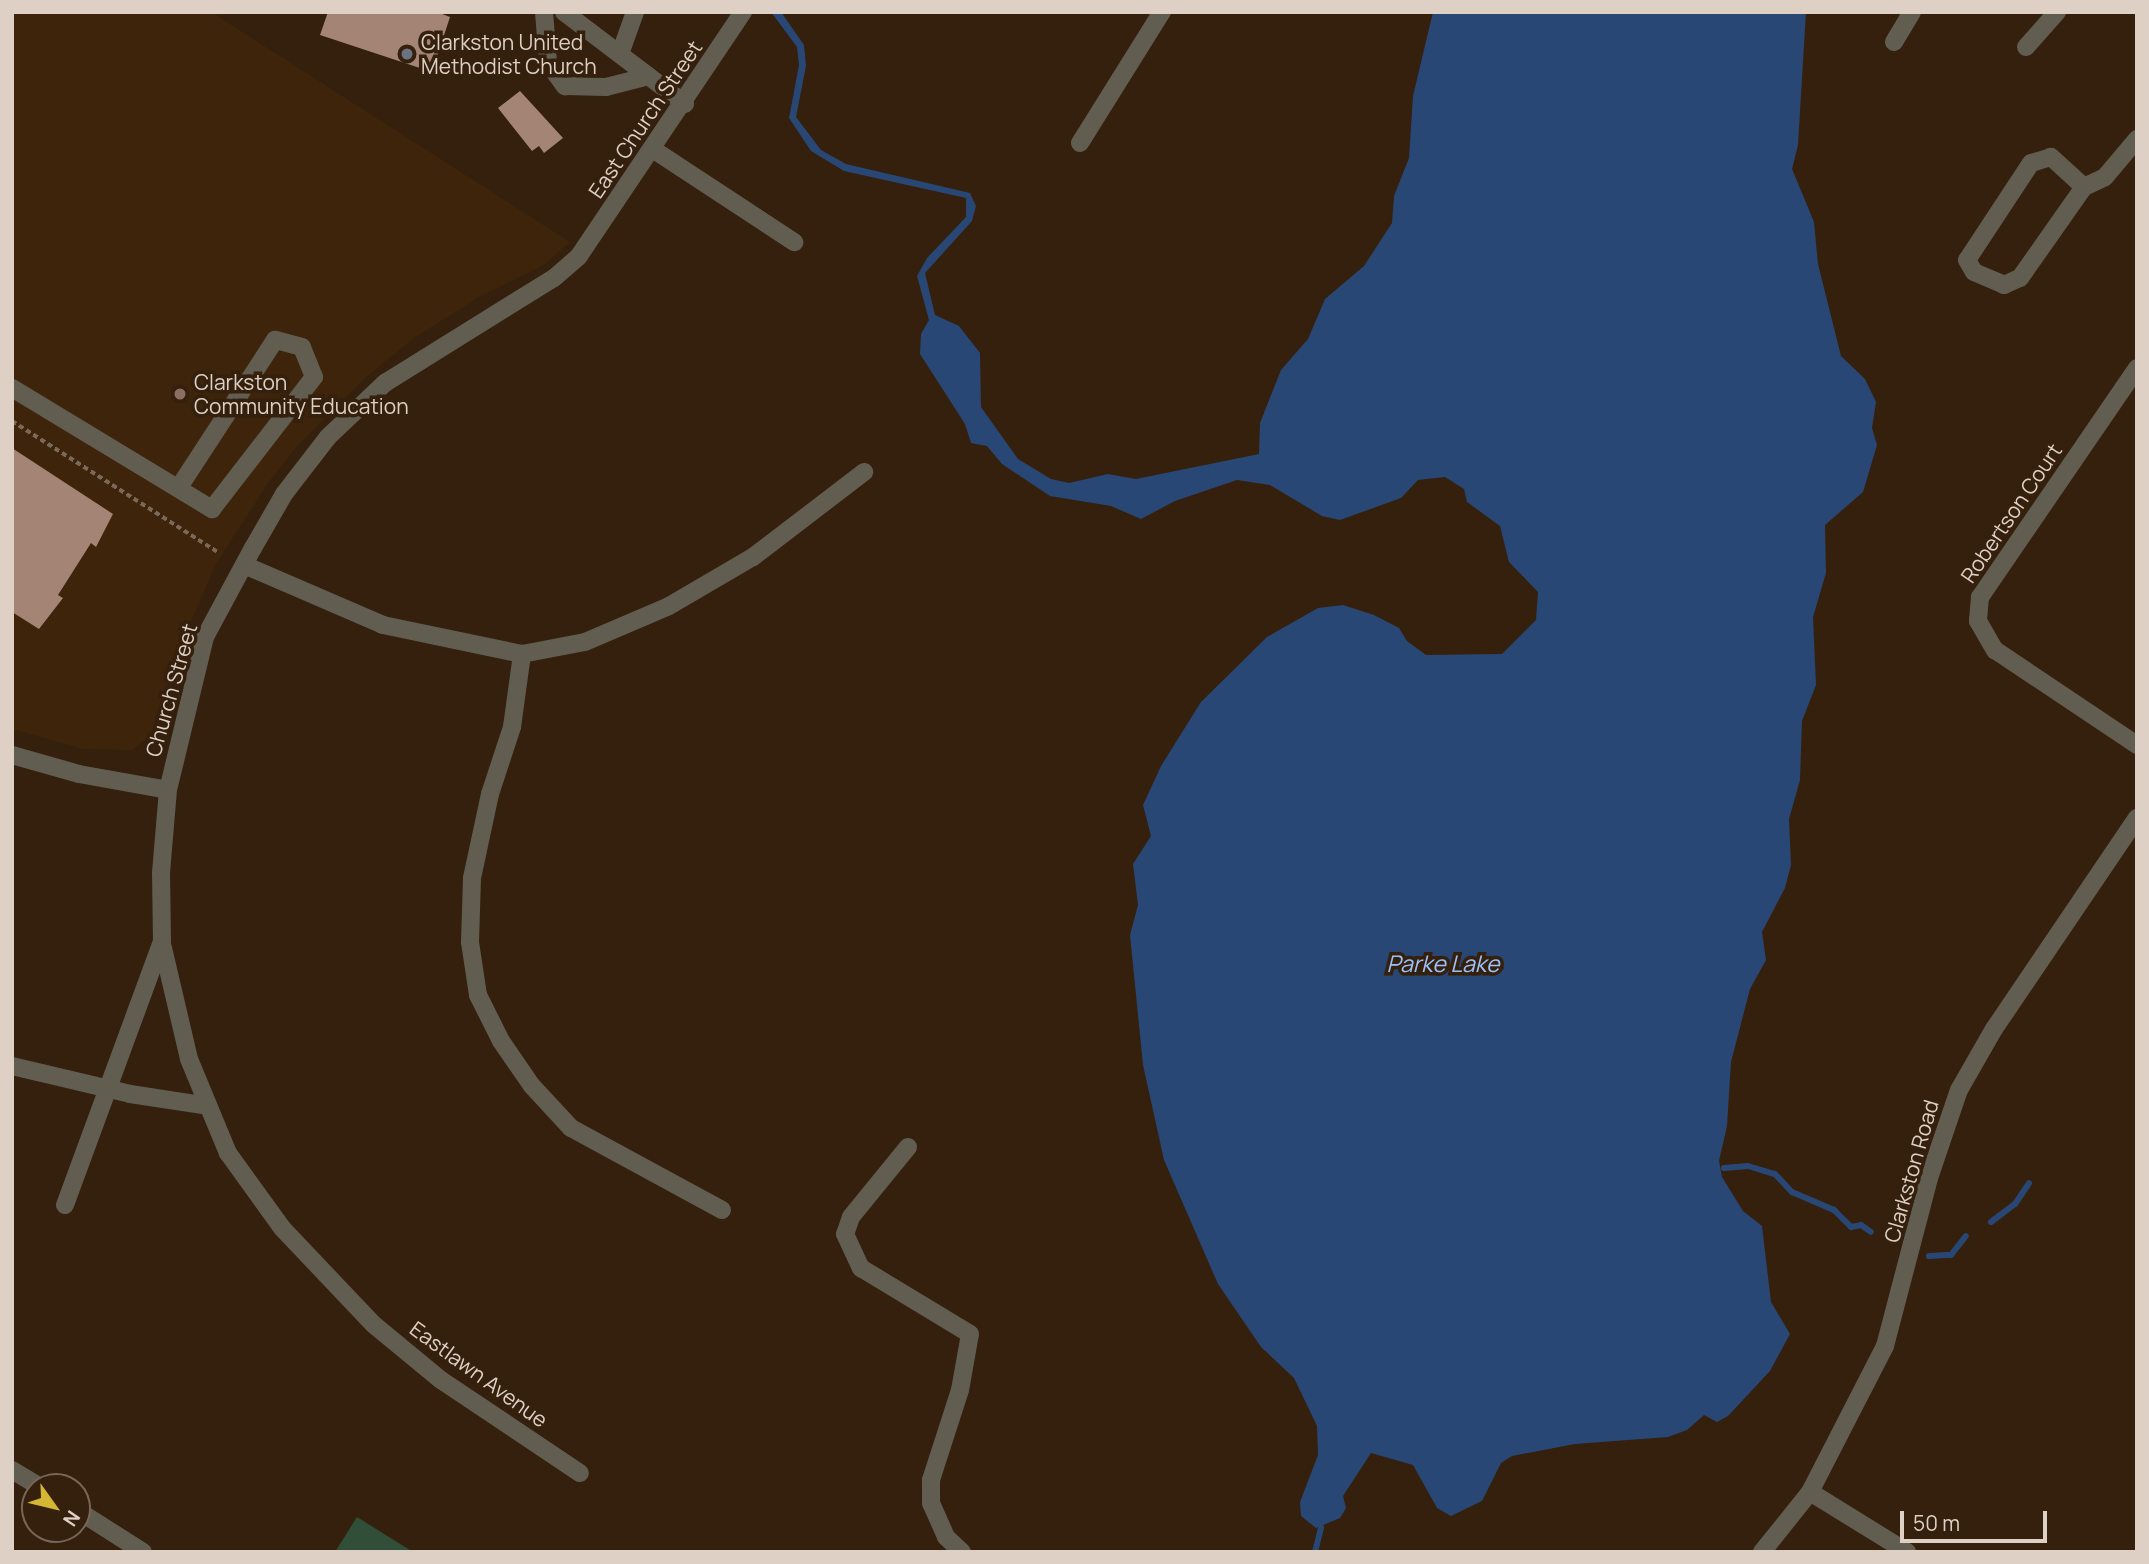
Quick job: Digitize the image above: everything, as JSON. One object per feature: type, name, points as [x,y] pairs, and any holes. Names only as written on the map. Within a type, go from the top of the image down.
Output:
[{"type":"street","points":[[544,12],[548,62],[565,86],[606,87],[649,76]]},
{"type":"street","points":[[620,54],[635,12]]},
{"type":"street","name":"East Church Street","points":[[584,250],[685,104],[743,12]]},
{"type":"street","points":[[1080,143],[1162,12]]},
{"type":"street","points":[[1894,42],[1912,12]]},
{"type":"street","points":[[2026,47],[2057,12]]},
{"type":"street","points":[[570,14],[685,104]]},
{"type":"street","points":[[2084,187],[2050,157],[2031,163],[1967,260],[1974,272],[2004,285],[2020,278],[2084,187],[2105,177],[2137,139]]},
{"type":"street","points":[[654,150],[794,242]]},
{"type":"street","name":"Church Street","points":[[65,1205],[105,1088],[162,942],[161,873],[168,790],[205,637],[244,565],[306,466],[328,437],[375,392],[554,278],[584,250]]},
{"type":"street","points":[[12,388],[180,486],[212,509],[314,377],[302,347],[275,340],[180,486]]},
{"type":"street","name":"Robertson Court","points":[[2137,368],[1980,597],[1978,621],[1995,650],[2137,745]]},
{"type":"street","points":[[244,565],[383,625],[522,654],[585,642],[669,606],[753,557],[864,472]]},
{"type":"street","points":[[522,654],[512,727],[490,794],[472,878],[470,942],[478,995],[524,1075],[571,1128],[722,1210]]},
{"type":"street","points":[[12,755],[79,774],[168,790]]},
{"type":"street","name":"Clarkston Road","points":[[1762,1552],[1810,1492],[1885,1346],[1928,1178],[1959,1090],[1994,1029],[2137,818]]},
{"type":"street","name":"Eastlawn Avenue","points":[[162,942],[163,962],[189,1059],[208,1106],[228,1153],[282,1228],[373,1324],[441,1380],[580,1473]]},
{"type":"street","points":[[12,1066],[105,1088],[208,1106]]},
{"type":"street","points":[[908,1147],[851,1217],[845,1234],[851,1254],[876,1278],[928,1305],[970,1334],[960,1390],[931,1480],[931,1503],[946,1537],[962,1552]]},
{"type":"street","points":[[1810,1492],[1907,1552]]},
{"type":"street","points":[[91,1519],[143,1552]]},
{"type":"path","points":[[12,421],[219,553]]},
{"type":"shaded area","name":"Clarkston Community Education","points":[[12,12],[211,12],[570,242],[542,266],[479,297],[414,338],[366,377],[298,445],[268,483],[216,564],[176,656],[154,733],[132,750],[83,749],[12,729]]},
{"type":"green space","points":[[357,1517],[413,1552],[335,1552]]},
{"type":"water","name":"Parke Lake","points":[[771,12],[781,12],[804,45],[806,66],[796,117],[821,150],[846,164],[970,193],[976,206],[972,221],[925,273],[935,315],[959,326],[980,353],[981,407],[1018,459],[1051,479],[1069,483],[1108,474],[1136,479],[1259,454],[1260,423],[1281,370],[1308,339],[1325,299],[1364,266],[1392,223],[1394,196],[1409,158],[1413,96],[1433,12],[1806,12],[1798,145],[1792,169],[1814,222],[1818,264],[1841,356],[1865,379],[1876,402],[1872,428],[1877,445],[1863,492],[1825,525],[1826,573],[1813,617],[1816,685],[1802,721],[1800,780],[1789,819],[1791,865],[1785,888],[1762,932],[1766,960],[1750,989],[1731,1062],[1727,1126],[1719,1161],[1722,1177],[1743,1211],[1762,1226],[1771,1302],[1790,1334],[1770,1371],[1728,1416],[1717,1422],[1704,1415],[1687,1430],[1668,1437],[1575,1444],[1512,1456],[1501,1463],[1482,1501],[1451,1516],[1437,1508],[1413,1465],[1371,1453],[1343,1496],[1346,1508],[1340,1518],[1316,1528],[1301,1516],[1300,1502],[1318,1455],[1317,1426],[1294,1378],[1261,1347],[1218,1284],[1164,1160],[1143,1065],[1130,935],[1138,905],[1133,864],[1151,836],[1143,805],[1161,766],[1201,702],[1267,637],[1318,608],[1343,605],[1374,615],[1399,628],[1407,641],[1426,655],[1502,654],[1536,620],[1538,592],[1509,562],[1500,526],[1467,502],[1464,489],[1445,477],[1418,480],[1401,498],[1340,520],[1322,516],[1270,485],[1237,480],[1175,501],[1141,519],[1111,506],[1050,496],[1002,464],[987,446],[971,443],[965,424],[920,354],[921,334],[929,320],[917,276],[927,258],[966,217],[966,198],[844,171],[811,151],[789,118],[799,65],[797,47]]},
{"type":"building","name":"Clarkston United Methodist Church","points":[[328,12],[437,12],[450,17],[432,72],[320,35]]},
{"type":"building","points":[[520,91],[563,138],[544,153],[539,146],[532,151],[498,108]]},
{"type":"building","points":[[12,448],[113,514],[96,547],[91,543],[58,595],[63,598],[39,629],[12,612]]},
{"type":"waterway","points":[[1724,1168],[1748,1166],[1775,1174],[1792,1192],[1834,1210],[1851,1227],[1861,1225],[1871,1232]]},
{"type":"waterway","points":[[1991,1222],[2015,1204],[2029,1183]]},
{"type":"waterway","points":[[1929,1256],[1951,1255],[1966,1236]]},
{"type":"waterway","points":[[1315,1552],[1321,1528]]},
{"type":"place","name":"Clarkston United Methodist Church","points":[[407,54]]},
{"type":"place","name":"Clarkston Community Education","points":[[180,394]]}]
